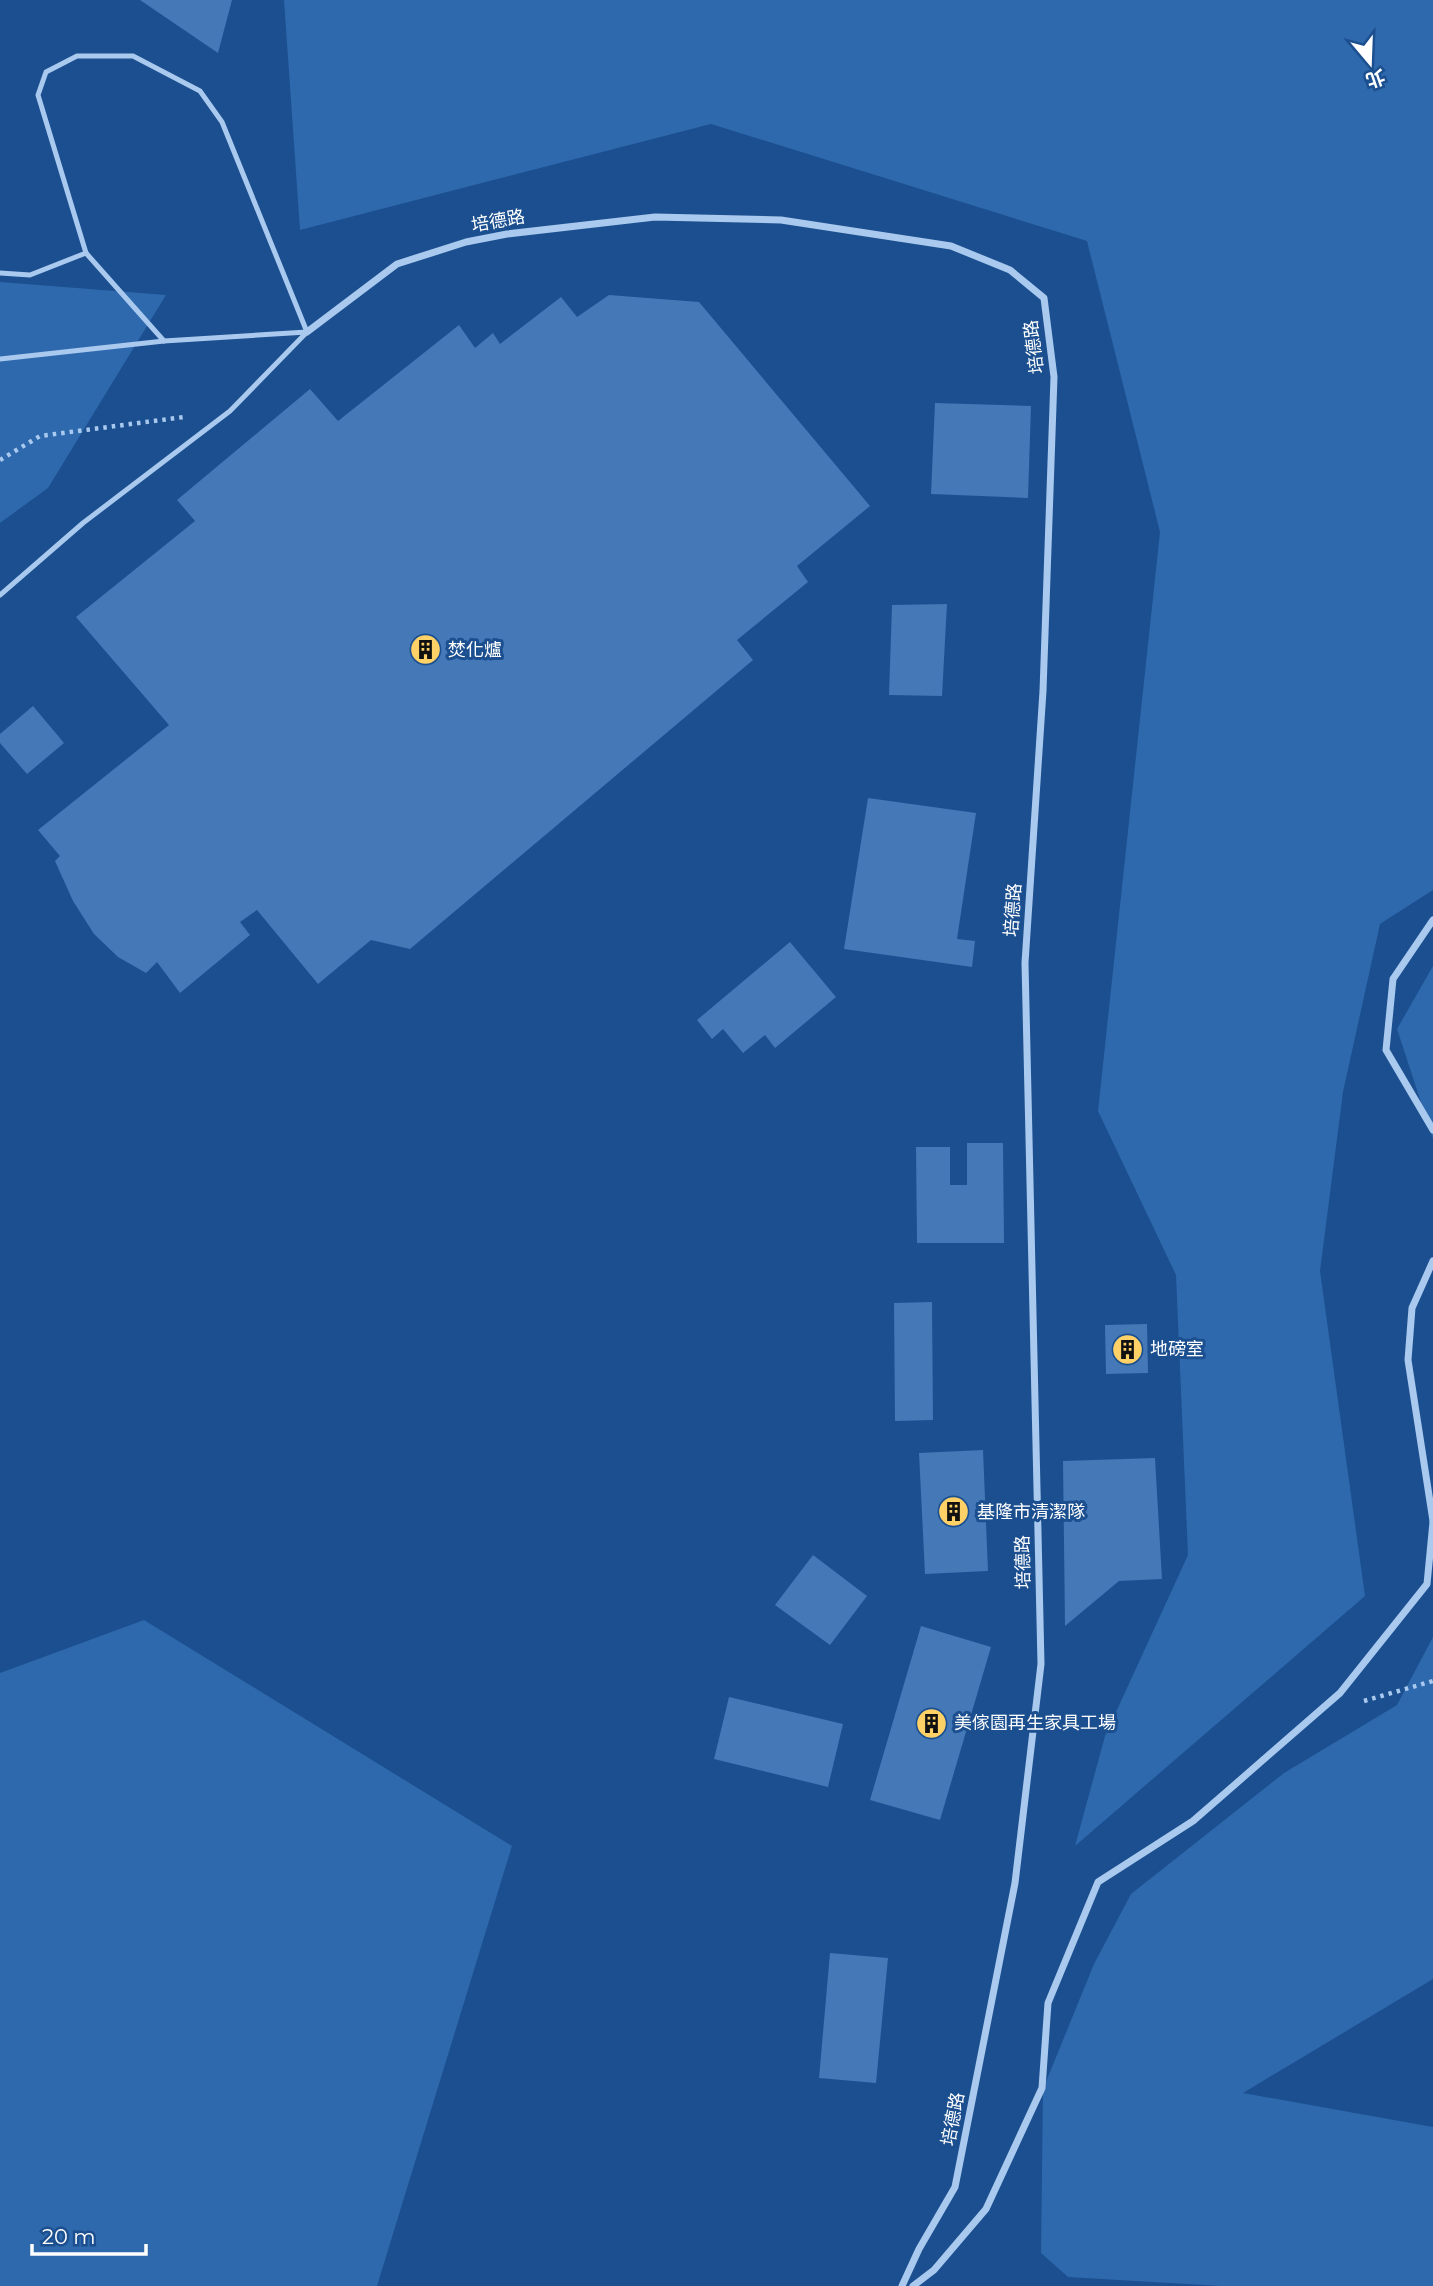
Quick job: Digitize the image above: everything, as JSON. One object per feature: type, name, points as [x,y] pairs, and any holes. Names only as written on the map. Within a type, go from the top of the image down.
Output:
[{"type":"street","name":"培德路","points":[[307,332],[397,264],[466,242],[508,233],[655,216],[781,220],[951,246],[1010,270],[1044,298],[1055,377],[1044,691],[1025,963],[1041,1664],[1016,1883],[955,2187],[919,2249],[902,2286]]},
{"type":"street","points":[[1433,920],[1393,979],[1386,1050],[1433,1130]]},
{"type":"street","points":[[913,2286],[934,2270],[986,2209],[1041,2088],[1048,2003],[1098,1882],[1193,1821],[1340,1693],[1427,1584],[1433,1522],[1408,1360],[1412,1308],[1433,1261]]},
{"type":"lane","points":[[163,341],[86,253],[38,95],[46,72],[77,56],[133,56],[200,91],[222,122],[307,332]]},
{"type":"lane","points":[[0,273],[30,275],[86,253]]},
{"type":"lane","points":[[0,359],[163,341],[307,332]]},
{"type":"lane","points":[[0,595],[83,523],[230,411],[307,332]]},
{"type":"path","points":[[0,460],[40,436],[189,417]]},
{"type":"path","points":[[1313,1716],[1433,1681]]},
{"type":"shaded area","points":[[284,0],[1433,0],[1433,890],[1380,924],[1343,1092],[1320,1271],[1365,1596],[1075,1846],[1105,1736],[1188,1555],[1176,1275],[1098,1111],[1160,532],[1087,241],[711,124],[300,230]]},
{"type":"shaded area","points":[[0,282],[166,295],[48,488],[0,523]]},
{"type":"shaded area","points":[[1433,966],[1433,1139],[1397,1029]]},
{"type":"shaded area","points":[[144,1620],[512,1846],[377,2286],[0,2286],[0,1673]]},
{"type":"shaded area","points":[[1433,1637],[1433,1979],[1243,2093],[1433,2127],[1433,2286],[1220,2286],[1068,2277],[1041,2253],[1043,2089],[1094,1964],[1131,1894],[1284,1773],[1397,1705]]},
{"type":"building","points":[[140,0],[232,0],[218,53]]},
{"type":"building","name":"焚化爐","points":[[609,295],[699,302],[870,506],[797,566],[808,582],[737,640],[753,660],[410,949],[371,940],[318,984],[257,910],[240,922],[250,935],[180,993],[157,962],[146,973],[118,957],[94,934],[73,901],[55,861],[60,856],[38,830],[169,725],[76,617],[195,521],[177,500],[310,389],[338,421],[459,325],[475,348],[493,333],[500,344],[561,297],[577,317]]},
{"type":"building","points":[[935,403],[1031,406],[1028,498],[931,494]]},
{"type":"building","points":[[947,604],[942,696],[889,695],[892,605]]},
{"type":"building","points":[[33,706],[64,743],[27,774],[0,743],[0,734]]},
{"type":"building","points":[[868,798],[976,813],[957,939],[975,941],[972,967],[844,949]]},
{"type":"building","points":[[790,942],[836,997],[775,1048],[765,1035],[743,1053],[723,1029],[712,1039],[697,1020]]},
{"type":"building","points":[[967,1143],[1003,1143],[1004,1243],[917,1243],[916,1147],[950,1147],[950,1185],[967,1185]]},
{"type":"building","points":[[932,1302],[933,1420],[895,1421],[894,1303]]},
{"type":"building","name":"地磅室","points":[[1147,1324],[1148,1373],[1106,1374],[1105,1325]]},
{"type":"building","name":"基隆市清潔隊","points":[[983,1450],[988,1571],[925,1574],[919,1453]]},
{"type":"building","points":[[1155,1458],[1162,1579],[1119,1581],[1065,1626],[1063,1461]]},
{"type":"building","points":[[813,1555],[867,1596],[830,1645],[775,1605]]},
{"type":"building","name":"美傢園再生家具工場","points":[[921,1626],[991,1647],[940,1820],[870,1800]]},
{"type":"building","points":[[729,1697],[843,1724],[828,1787],[714,1759]]},
{"type":"building","points":[[830,1953],[888,1958],[876,2083],[819,2078]]},
{"type":"place","name":"焚化爐","points":[[425,650]]},
{"type":"place","name":"地磅室","points":[[1127,1349]]},
{"type":"place","name":"基隆市清潔隊","points":[[954,1512]]},
{"type":"place","name":"美傢園再生家具工場","points":[[931,1723]]}]
